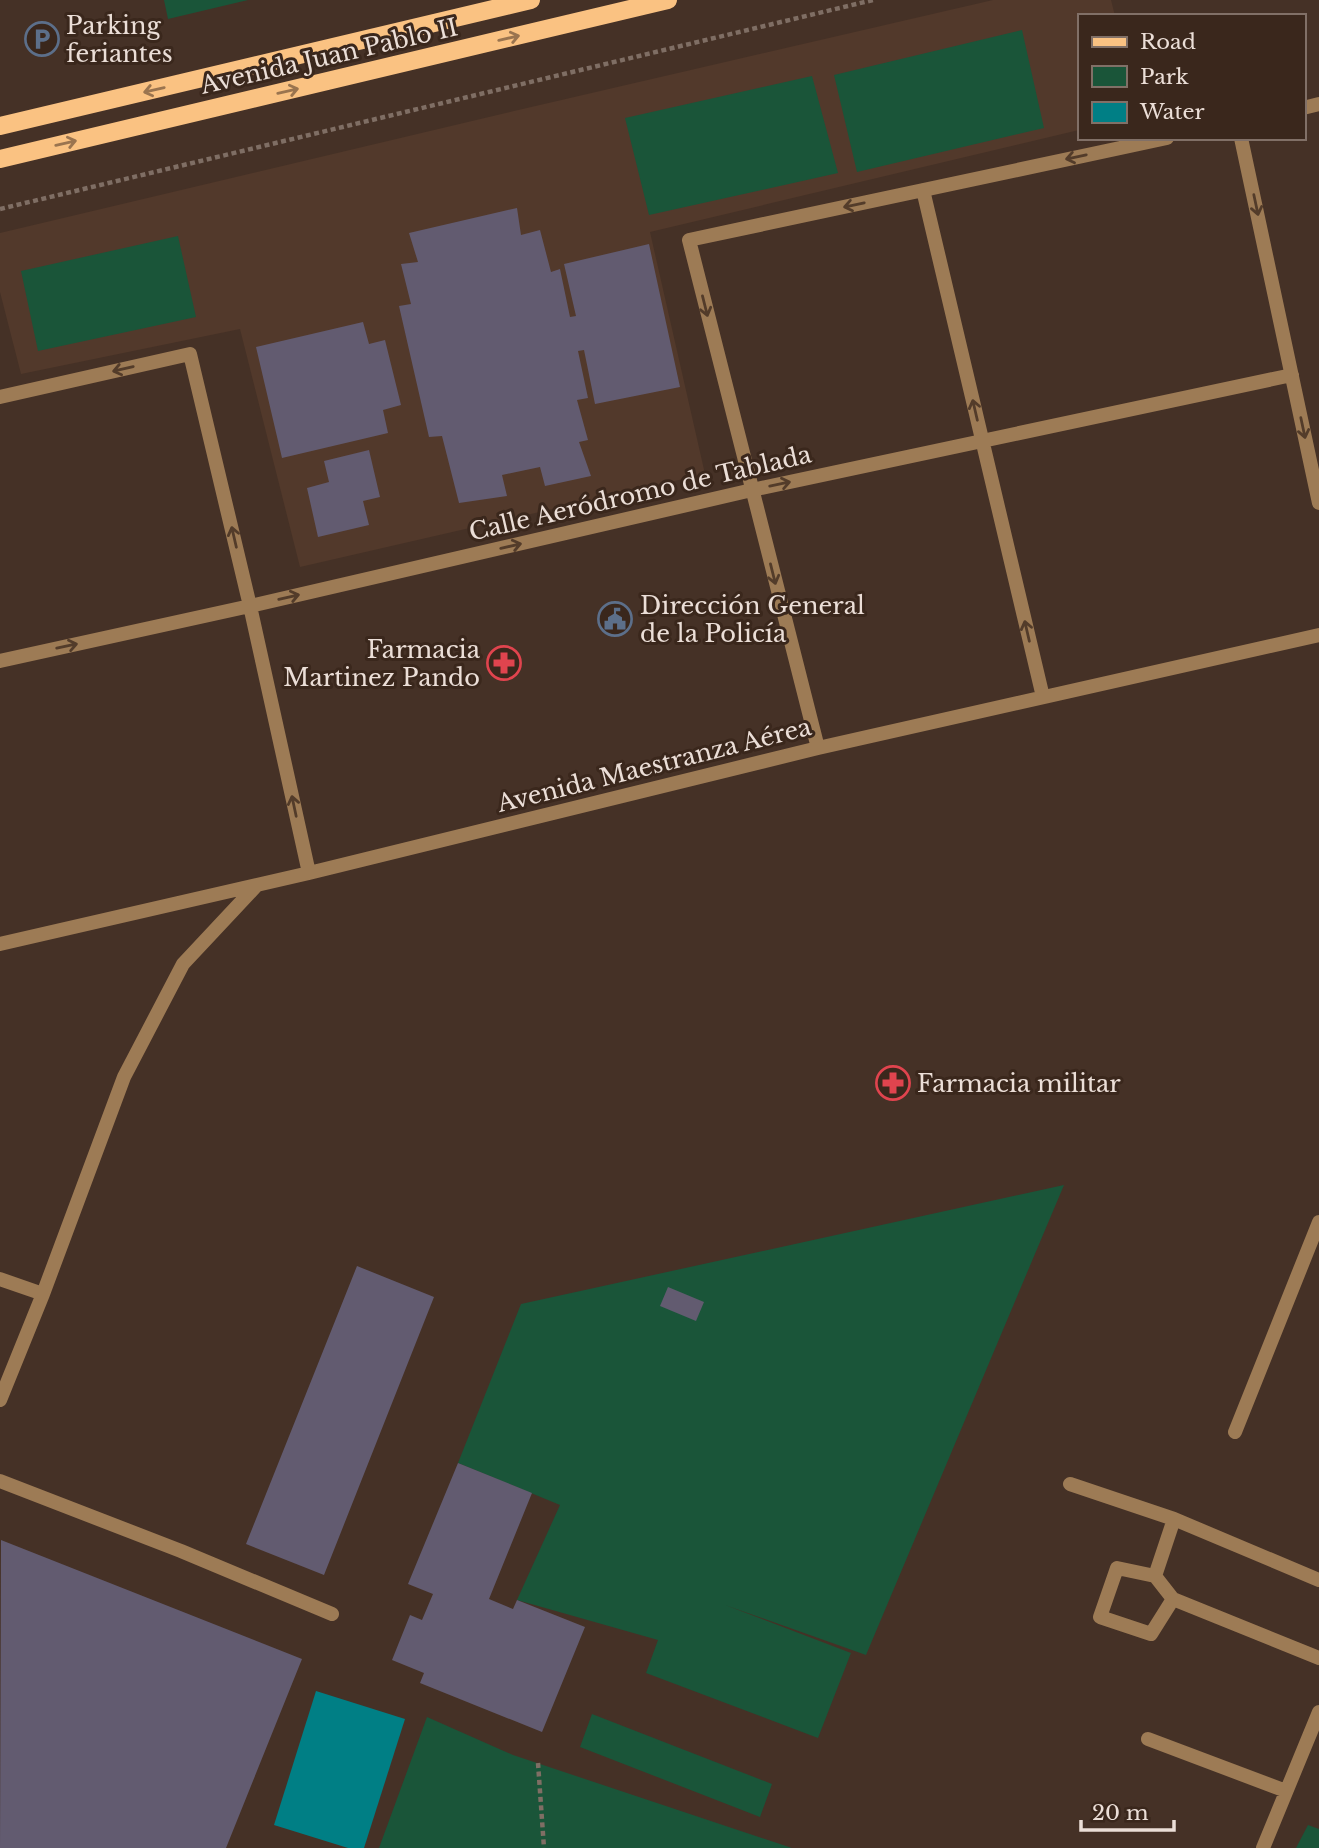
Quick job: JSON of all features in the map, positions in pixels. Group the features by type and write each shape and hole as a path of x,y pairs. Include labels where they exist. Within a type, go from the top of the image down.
{"main road":[{"name":"Avenida Juan Pablo II","path":"0,126 531,0"},
{"name":"Avenida Juan Pablo II","path":"0,159 668,0"}],"street":[{"path":"818,748 688,240 1158,140"},
{"path":"1241,140 1319,503"},
{"path":"923,190 1043,697"},
{"path":"0,397 190,354 250,606 309,873"},
{"name":"Calle Aeródromo de Tablada","path":"0,661 752,490 1292,374"},
{"name":"Avenida Maestranza Aérea","path":"0,944 309,873 818,748 1319,635"},
{"path":"0,1399 43,1294 124,1077 183,964 256,885"},
{"path":"1235,1432 1319,1223"},
{"path":"0,1279 43,1294"},
{"path":"0,1481 181,1551 332,1614"},
{"path":"1070,1485 1174,1519 1319,1580"},
{"path":"1155,1576 1174,1519"},
{"path":"1173,1599 1151,1634 1100,1617 1116,1568 1155,1576 1173,1599 1319,1658"},
{"path":"1263,1848 1319,1712"},
{"path":"1148,1739 1286,1791"}],"path":[{"path":"0,209 873,0"},
{"path":"538,1763 544,1848"}],"shaded area":[{"path":"993,0 1111,0 1114,14 1078,14 1078,130 650,232 705,474 300,567 240,329 21,374 0,292 0,233"}],"green space":[{"path":"164,0 248,0 168,19"},
{"path":"1022,30 1044,128 857,172 834,75"},
{"path":"812,76 838,173 649,215 625,118"},
{"path":"178,236 196,317 38,351 21,271"},
{"path":"1064,1185 866,1655 725,1605 851,1653 818,1738 646,1673 658,1640 517,1600 560,1505 458,1463 521,1304"},
{"path":"592,1714 772,1784 760,1817 580,1747"},
{"path":"427,1717 513,1755 792,1848 379,1848"},
{"path":"1308,1825 1319,1829 1319,1848 1296,1848"}],"water":[{"path":"316,1691 405,1719 364,1848 348,1848 274,1825"}],"building":[{"path":"517,208 521,235 540,230 551,272 560,269 570,317 576,316 564,264 649,244 680,387 595,404 584,350 578,351 588,398 577,400 588,440 579,442 591,476 545,486 540,467 502,475 507,496 459,503 442,436 429,437 399,306 411,304 401,264 418,262 409,233"},
{"path":"363,322 369,344 385,340 401,405 383,410 388,433 282,458 256,347"},
{"path":"369,450 380,497 363,501 369,525 318,537 307,488 329,482 324,461"},
{"path":"357,1266 434,1297 324,1575 246,1544"},
{"path":"668,1287 704,1302 696,1321 660,1306"},
{"path":"458,1463 532,1493 489,1599 513,1609 517,1600 585,1627 542,1732 420,1683 424,1673 392,1660 410,1615 422,1620 433,1594 408,1584"},
{"path":"1,1540 302,1659 226,1848 0,1848"}],"place":[{"name":"Parking feriantes","path":"42,39"},
{"name":"Dirección General de la Policía","path":"615,619"},
{"name":"Farmacia Martinez Pando","path":"504,663"},
{"name":"Farmacia militar","path":"893,1083"}]}
